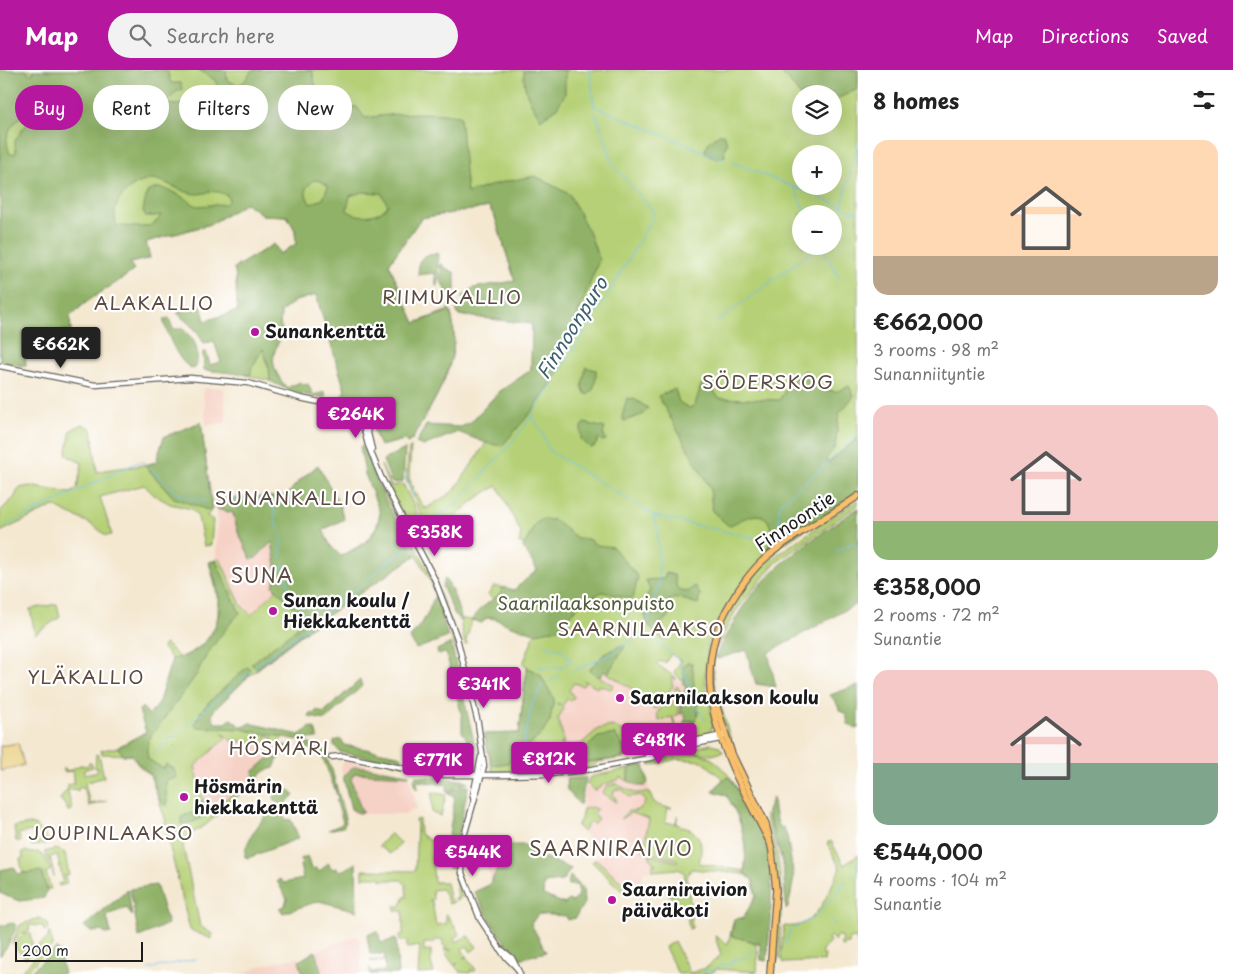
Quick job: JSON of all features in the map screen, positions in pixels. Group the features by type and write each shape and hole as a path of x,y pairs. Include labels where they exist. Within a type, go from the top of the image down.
{"main road":[{"name":"Finnoontie","path":"770,973 776,890 769,841 734,772 721,736 710,682 709,658 716,630 748,577 771,553 858,496"}],"street":[{"path":"0,366 95,385 190,378 230,380 306,400 343,406 356,411 366,425 372,453 388,493 438,586 459,648 480,736 482,755 480,775 461,851 462,872 480,919 501,950 510,956 520,974"},
{"path":"331,757 343,756 435,775 564,773 645,757 653,753 721,736"}],"shaded area":[{"path":"203,388 224,388 226,423 206,425"},
{"path":"217,509 233,513 238,532 251,559 256,558 272,542 277,572 273,586 295,608 270,633 241,605 237,604 216,561"},
{"name":"Saarnilaakson koulu","path":"569,671 604,671 607,673 672,676 686,686 680,714 684,713 686,720 692,720 698,738 661,750 642,752 640,741 612,726 598,729 581,744 562,746 559,744 553,714"},
{"path":"222,732 274,738 281,740 284,749 254,771 252,781 210,818 195,766 226,738"},
{"path":"347,761 409,774 417,809 411,810 406,814 354,814 341,770 342,763"},
{"path":"642,765 645,767 652,803 649,819 685,833 676,869 644,871 641,884 628,897 594,861 600,855 599,851 577,826 581,819 584,795 589,778"},
{"path":"503,845 510,860 491,878 487,867 488,854 493,846"},
{"path":"353,937 358,937 360,940 361,974 322,974 315,951"},
{"path":"298,957 303,974 240,974 256,967"}],"green space":[{"name":"Saarnilaaksonpuisto","path":"0,70 858,70 858,493 765,557 736,591 715,625 708,646 705,677 713,724 709,735 698,738 692,721 683,723 686,719 684,713 680,714 686,686 682,683 685,679 681,680 674,672 681,661 671,654 665,663 659,661 657,664 677,679 671,678 673,686 655,709 647,705 649,703 653,705 654,703 604,671 600,677 614,685 611,689 599,685 597,688 584,680 586,683 583,686 574,683 569,690 574,697 571,701 567,699 563,705 556,703 564,708 558,719 563,736 562,740 564,740 564,743 560,744 562,746 581,744 598,729 612,726 640,741 642,752 623,758 597,762 594,766 565,771 493,773 484,734 519,733 527,666 523,664 535,633 490,618 486,618 482,623 472,620 478,611 493,600 488,595 494,586 514,590 538,570 521,542 519,543 521,533 498,486 469,504 429,544 421,515 406,479 409,449 411,447 409,477 414,492 425,509 454,491 486,443 471,422 499,392 531,370 532,324 458,315 456,306 464,305 463,296 473,288 515,281 495,217 489,207 421,218 389,264 415,323 448,310 449,306 453,325 454,343 446,376 412,440 407,443 404,440 380,446 363,410 350,401 341,398 345,390 316,295 295,301 281,312 280,325 265,359 269,368 270,381 238,373 204,370 203,352 206,352 210,365 221,362 214,341 204,343 195,329 177,313 201,306 205,321 238,311 234,268 274,244 280,254 296,244 295,230 287,216 263,215 246,203 211,224 146,242 150,258 130,263 134,270 77,310 70,317 71,331 23,332 26,366 0,362"},
{"path":"0,70 25,70 33,74 33,70 167,70 171,83 181,83 179,91 169,100 169,85 93,85 93,130 169,130 169,104 179,105 179,130 268,130 268,85 237,85 244,82 252,70 312,70 315,85 278,85 278,130 352,130 352,107 357,107 365,118 412,113 460,116 467,193 503,182 535,176 569,194 590,234 599,260 574,325 550,366 559,373 533,410 502,446 486,443 458,432 423,446 416,443 426,425 461,427 471,422 499,392 531,370 532,324 458,315 456,306 464,305 463,296 473,288 515,281 495,217 489,207 421,218 389,264 415,323 450,311 454,329 453,346 445,378 412,440 407,443 404,440 380,446 363,410 350,401 341,398 345,390 316,295 295,301 281,312 280,325 284,332 274,354 274,367 287,388 300,382 303,385 308,384 313,395 325,392 326,396 324,398 294,393 270,381 269,368 263,349 251,369 251,375 204,370 203,352 206,352 210,365 221,362 214,341 204,343 195,329 177,313 201,306 205,321 238,311 234,268 274,244 280,254 296,244 295,230 287,216 263,215 246,203 211,224 146,242 150,258 130,263 134,270 77,310 70,317 71,331 23,332 26,366 0,362","holes":["153,179 185,192 195,194 222,193 228,196 229,200 225,204 196,206 173,192 158,188 147,192 143,211 146,217 161,215 157,221 142,227 117,226 115,217 118,201 129,189 144,181","314,180 321,181 328,186 323,199 310,204 306,195 306,188","362,192 381,193 388,205 380,212 374,214 362,216 351,213 347,210 350,196"]},
{"path":"199,70 226,70 227,80 237,85 217,85 215,80"},
{"path":"524,70 565,70 565,94 556,109 541,119 528,96"},
{"path":"777,70 858,70 858,89 842,96 842,85 792,85"},
{"path":"719,134 723,134 728,143 724,149 725,156 717,159 706,153 705,150 708,143"},
{"path":"438,253 438,286 436,286 435,273 418,275 419,262 424,256"},
{"path":"441,263 444,267 455,273 455,290 453,292 447,293 440,279"},
{"path":"169,318 173,329 183,329 196,346 196,367 193,369 182,360 174,347 163,319"},
{"path":"586,367 596,370 594,387 588,395 582,387"},
{"path":"806,370 808,382 835,392 849,386 854,396 839,414 835,447 826,459 828,463 858,438 858,493 764,557 771,536 769,522 765,517 759,515 747,517 729,526 712,511 710,488 658,396 675,389 679,402 689,408 695,405 701,385 707,381 719,398 779,400 793,379"},
{"path":"627,398 634,399 648,408 642,415 624,421 622,417"},
{"path":"201,422 212,509 207,516 213,520 211,545 204,546 198,517 192,509 170,504 154,495 144,485 100,497 112,535 106,536 87,522 54,506 0,532 0,511 14,498 19,488 30,486 71,493 77,488 82,463 66,455 71,430 83,424 92,429 97,472 156,462 164,437"},
{"path":"201,422 212,509 210,511 174,498 145,466 156,462 164,437"},
{"path":"584,423 605,428 603,433 606,440 602,441 599,438 595,446 590,448 581,439 581,427"},
{"path":"362,446 384,498 415,556 312,626 273,586 277,572 272,542 256,558 251,559 238,532 233,513 217,509 216,499 286,496 298,482 318,465 339,504 344,519 323,530 330,545 341,556 365,544 377,528 380,513 365,474 360,447"},
{"path":"405,449 403,482 392,483 383,460"},
{"path":"318,465 339,504 344,519 323,530 330,545 341,556 367,540 375,529 380,513 389,508 415,556 324,617 202,713 212,728 241,729 284,737 275,744 271,741 273,738 266,736 268,743 231,741 222,732 226,738 195,766 207,814 238,790 241,793 207,824 189,835 183,846 200,926 212,934 212,939 190,930 164,823 166,821 150,775 138,765 132,755 102,754 101,750 116,748 146,732 139,710 142,707 149,715 158,705 172,659 162,647 166,644 180,658 207,640 214,630 218,606 209,562 220,559 241,605 251,615 276,590 273,586 276,564 272,542 256,558 251,559 238,532 233,513 217,509 216,499 286,496 298,482"},
{"path":"381,465 391,486 403,484 416,510 419,523 413,531 393,497"},
{"path":"377,475 436,585 453,631 457,653 430,580 383,492"},
{"path":"858,499 858,505 774,564 735,612 715,650 713,664 714,682 732,744 730,745 715,694 711,665 718,635 726,618 740,594 764,564"},
{"path":"858,508 858,603 768,653 776,687 756,684 746,650 716,658 722,642 756,589 803,546"},
{"path":"543,519 554,520 577,538 588,539 597,545 613,547 638,577 633,599 602,592 581,603 558,629 535,633 508,625 494,617 486,618 482,623 472,620 478,611 501,593 502,587 514,590 537,570 523,547 536,523"},
{"path":"216,561 240,613 216,642 197,674 149,739 148,759 164,769 166,764 174,769 177,778 166,780 167,806 160,801 149,773 132,755 123,755 118,747 146,732 139,710 142,707 149,715 158,705 172,659 189,654 209,637 217,621 220,606 217,587 209,562"},
{"path":"666,573 674,575 677,588 687,592 695,586 700,594 698,604 678,598 669,600 669,606 673,611 656,629 665,641 653,631 644,612 646,597 650,590 646,580 663,579"},
{"path":"445,579 453,594 462,619 461,623 454,613 442,586"},
{"path":"435,595 448,637 416,649 410,638 427,615"},
{"path":"57,604 60,617 35,634 30,609"},
{"path":"462,619 472,620 466,641 468,643 465,645 461,626"},
{"path":"304,622 310,627 256,669 251,664"},
{"path":"451,643 475,746 475,755 466,772 439,772 413,767 410,757 451,763 455,758 463,759 467,739 462,732 462,716 446,653 438,654 437,650"},
{"path":"620,646 625,646 608,673 604,671 599,677 589,670 604,654"},
{"path":"687,662 692,663 698,708 696,719 693,723 692,720 683,723 686,719 684,713 680,714 686,687 682,683 685,679 682,668"},
{"path":"247,667 251,669 248,677 214,710 212,716 215,723 226,723 231,719 240,726 246,726 250,723 299,735 311,727 315,729 318,738 299,740 241,729 196,727 195,724 201,711"},
{"path":"527,667 540,674 554,699 550,721 542,734 508,763 492,765 484,734 519,733"},
{"path":"360,680 362,686 325,720 309,717 311,713 313,714 317,710 323,713"},
{"path":"858,685 858,728 856,729 848,724 846,714 840,711 830,695"},
{"path":"677,686 681,692 678,715 673,717 677,729 671,731 671,728 675,727 672,717 659,721 657,713 664,704 670,707 679,693 674,689"},
{"path":"615,734 626,751 623,758 574,764 573,759 598,737"},
{"path":"341,739 344,745 398,755 402,757 404,765 340,752 334,745 334,741"},
{"path":"305,743 322,746 332,770 346,822 343,827 328,830 343,822 336,800 338,798 323,758 317,750 299,747"},
{"path":"711,744 719,746 723,752 712,755 691,751 659,759 658,757"},
{"path":"284,745 293,747 278,759 274,768 267,770 252,781 254,771 269,758 271,760 284,750 282,747"},
{"path":"690,753 702,754 712,759 721,767 736,787 753,818 757,819 769,937 767,961 761,960 761,946 749,940 756,945 758,951 757,972 717,969 710,974 678,974 665,947 674,941 690,973 706,968 721,955 715,936 728,944 734,919 743,918 756,897 753,880 744,874 691,869 687,877 688,888 686,888 684,872 678,869 653,871 653,865 656,864 653,863 649,855 677,862 678,860 643,851 649,819 631,813 620,819 628,811 640,808 645,802 644,798 640,795 629,797 623,790 616,789 613,793 617,802 602,793 607,786 616,784 635,793 649,792 657,804 672,808 668,808 665,822 675,824 678,815 676,824 691,830 699,838 701,849 699,863 744,871 745,851 740,822 726,795 713,791 723,779 702,761 677,759 650,766 650,763"},
{"path":"96,754 99,755 104,777 85,783 90,804 107,801 89,806 84,789 79,787 78,791 74,789 68,790 72,810 68,811 60,799 68,788 66,785 74,784 72,771 64,772 63,767 68,771 80,765 87,766 90,762 93,767 84,770 84,774 97,772 98,768 95,768"},
{"path":"644,765 648,783 645,786 638,786 628,781 628,773 631,767"},
{"path":"354,767 409,774 409,776 355,773 351,779 362,812 364,812 359,813 351,809 343,776"},
{"path":"632,768 628,773 628,781 620,777 618,780 603,785 594,791 587,784 590,777"},
{"path":"416,776 463,780 468,783 459,784 448,793 446,791 448,785 417,781 418,789 416,789 414,779"},
{"path":"730,777 753,818 756,819 768,854 771,906 767,961 761,960 761,946 759,943 731,936 734,919 743,918 756,896 753,880 745,874 745,853 740,823 726,795 713,791 724,779"},
{"path":"586,778 580,805 567,790 566,779"},
{"path":"461,785 468,786 454,859 436,845 438,843 447,847 455,797 448,794"},
{"path":"290,790 294,795 280,809 285,819 291,820 299,838 248,858 245,857 245,851 251,836 278,804 274,798 276,794"},
{"path":"432,792 446,795 441,816 432,813"},
{"path":"773,797 774,811 780,828 783,827 787,836 794,878 786,910 783,864 767,811"},
{"path":"202,801 205,813 203,817 193,822 181,824 181,817 199,810 198,803"},
{"path":"591,807 597,809 593,813 598,819 593,824 590,821 583,832 577,826 583,809"},
{"path":"764,815 767,816 772,830 780,874 780,949 777,962 773,961 776,869 770,833"},
{"path":"419,819 420,834 455,858 462,897 456,901 455,899 458,897 453,868 449,868 447,859 435,849 432,858 434,882 446,882 449,898 454,902 449,904 442,889 432,890 433,899 429,901 432,901 436,925 446,924 446,913 460,935 454,938 456,942 468,936 477,947 471,952 467,946 462,949 466,956 463,958 467,957 476,970 473,972 471,969 470,973 460,972 455,966 458,963 454,965 444,948 452,951 443,945 443,940 434,940 434,943 424,943 424,952 431,950 431,962 434,973 418,974 420,946 407,948 407,941 400,941 399,935 403,935 403,911 395,911 395,906 401,906 404,897 407,897 406,885 401,880 381,880 381,877 365,877 363,879 363,870 415,871 417,824 415,820"},
{"path":"30,824 36,826 51,843 32,846 30,843 38,839 31,831 18,834 21,841 16,841 14,827"},
{"path":"390,833 401,844 390,854 379,846"},
{"path":"831,841 844,865 858,855 858,944 856,938 849,939 849,944 844,944 844,947 840,944 843,941 839,935 834,939 835,941 830,936 828,938 830,941 822,950 822,955 825,955 824,961 784,963 781,958 784,926 795,926 813,916 826,898 840,868 827,843"},
{"path":"504,845 528,845 528,850 571,869 562,881 544,883 543,895 565,904 568,900 573,902 579,893 577,885 568,885 570,876 583,888 584,903 575,918 568,920 566,916 538,914 531,924 546,952 519,959 496,930 474,892 489,885 500,864 510,860"},
{"path":"56,849 65,853 69,875 65,875 67,884 59,886 58,884 62,883 63,880 57,855 50,857 54,877 51,864 44,852"},
{"path":"22,852 31,853 38,852 45,857 51,870 46,873 51,889 46,889 42,877 44,872 23,873 20,859 23,858"},
{"path":"307,856 311,869 316,868 319,872 328,863 332,869 337,868 341,871 356,863 357,911 319,901 283,913 280,907 284,907 287,899 277,881 280,879 283,883 303,879 300,865 303,864 301,859"},
{"path":"596,859 627,887 625,894 592,862"},
{"path":"14,867 18,874 41,871 47,890 44,898 19,901 0,893 0,870"},
{"path":"156,885 168,924 139,937 130,889"},
{"path":"128,890 132,916 127,908 109,914 107,917 111,933 91,932 84,926"},
{"path":"683,892 689,892 692,928 689,929 687,912 668,894 682,894"},
{"path":"39,918 48,923 49,930 44,931 43,926 29,925 30,930 23,933 12,944 20,925"},
{"path":"13,923 17,926 8,945 0,956 0,926"},
{"path":"378,932 381,943 396,939 398,974 370,974 370,968 371,972 385,971 385,961 370,961 385,960 384,954 370,954 367,935"},
{"path":"30,933 33,948 26,959 14,946 24,934"},
{"path":"48,933 50,933 53,945 24,974 19,974 36,956 34,954 35,948 48,938"},
{"path":"56,948 59,952 64,974 28,974"},
{"path":"315,951 322,974 303,974 299,961"}],"sand":[{"path":"18,743 24,765 0,771 0,746"}],"waterway":[{"name":"Finnoonpuro","path":"590,70 594,106"},
{"path":"594,106 724,160"},
{"name":"Finnoonpuro","path":"426,538 434,520 458,502 512,442 531,417 612,288 653,217 653,212 648,205 614,166 596,113"},
{"path":"842,206 858,142"},
{"path":"732,162 858,213"},
{"path":"798,195 802,205"},
{"path":"827,255 839,278"},
{"path":"716,322 800,260"},
{"path":"531,417 538,425 551,452 653,515 658,531 659,584 644,632 613,653 573,671"},
{"path":"778,523 780,504 858,436"},
{"path":"0,528 136,463 144,462 177,493 185,497 207,501"},
{"path":"406,474 413,495"},
{"path":"220,502 249,499 263,502 275,509 275,521 279,530"},
{"path":"654,516 764,540 772,531"},
{"path":"281,535 281,558"},
{"path":"835,551 853,543 858,547"},
{"name":"Finnoonpuro","path":"364,582 391,559 410,548"},
{"path":"283,564 287,582 300,608"},
{"name":"Finnoonpuro","path":"312,623 361,585"},
{"path":"304,613 315,621"},
{"path":"254,668 308,627"},
{"path":"645,633 680,661 695,704 705,720"},
{"path":"537,667 560,668 572,661 562,650 545,645"},
{"path":"240,680 251,671"},
{"path":"550,681 559,676"},
{"path":"186,726 237,683"},
{"path":"523,746 532,704 542,685"},
{"path":"151,756 179,732"},
{"path":"855,863 858,869"},
{"path":"850,877 858,872"},
{"path":"785,945 790,930 817,916 846,881"},
{"path":"830,918 835,925"},
{"path":"701,974 706,970 713,971 721,965 731,965 733,959 743,959 755,950"},
{"path":"148,969 196,959"}],"place":[{"name":"Sunankenttä","path":"255,332"},
{"name":"Sunan koulu / Hiekkakenttä","path":"273,611"},
{"name":"Saarnilaakson koulu","path":"620,698"},
{"name":"Hösmärin hiekkakenttä","path":"184,797"},
{"name":"Saarniraivion päiväkoti","path":"612,900"}],"district":[{"name":"RIIMUKALLIO","path":"452,297"},
{"name":"ALAKALLIO","path":"154,303"},
{"name":"SÖDERSKOG","path":"768,382"},
{"name":"SUNANKALLIO","path":"291,498"},
{"name":"SUNA","path":"262,576"},
{"name":"SAARNILAAKSO","path":"641,629"},
{"name":"YLÄKALLIO","path":"86,677"},
{"name":"HÖSMÄRI","path":"279,748"},
{"name":"JOUPINLAAKSO","path":"111,833"},
{"name":"SAARNIRAIVIO","path":"611,849"}]}
